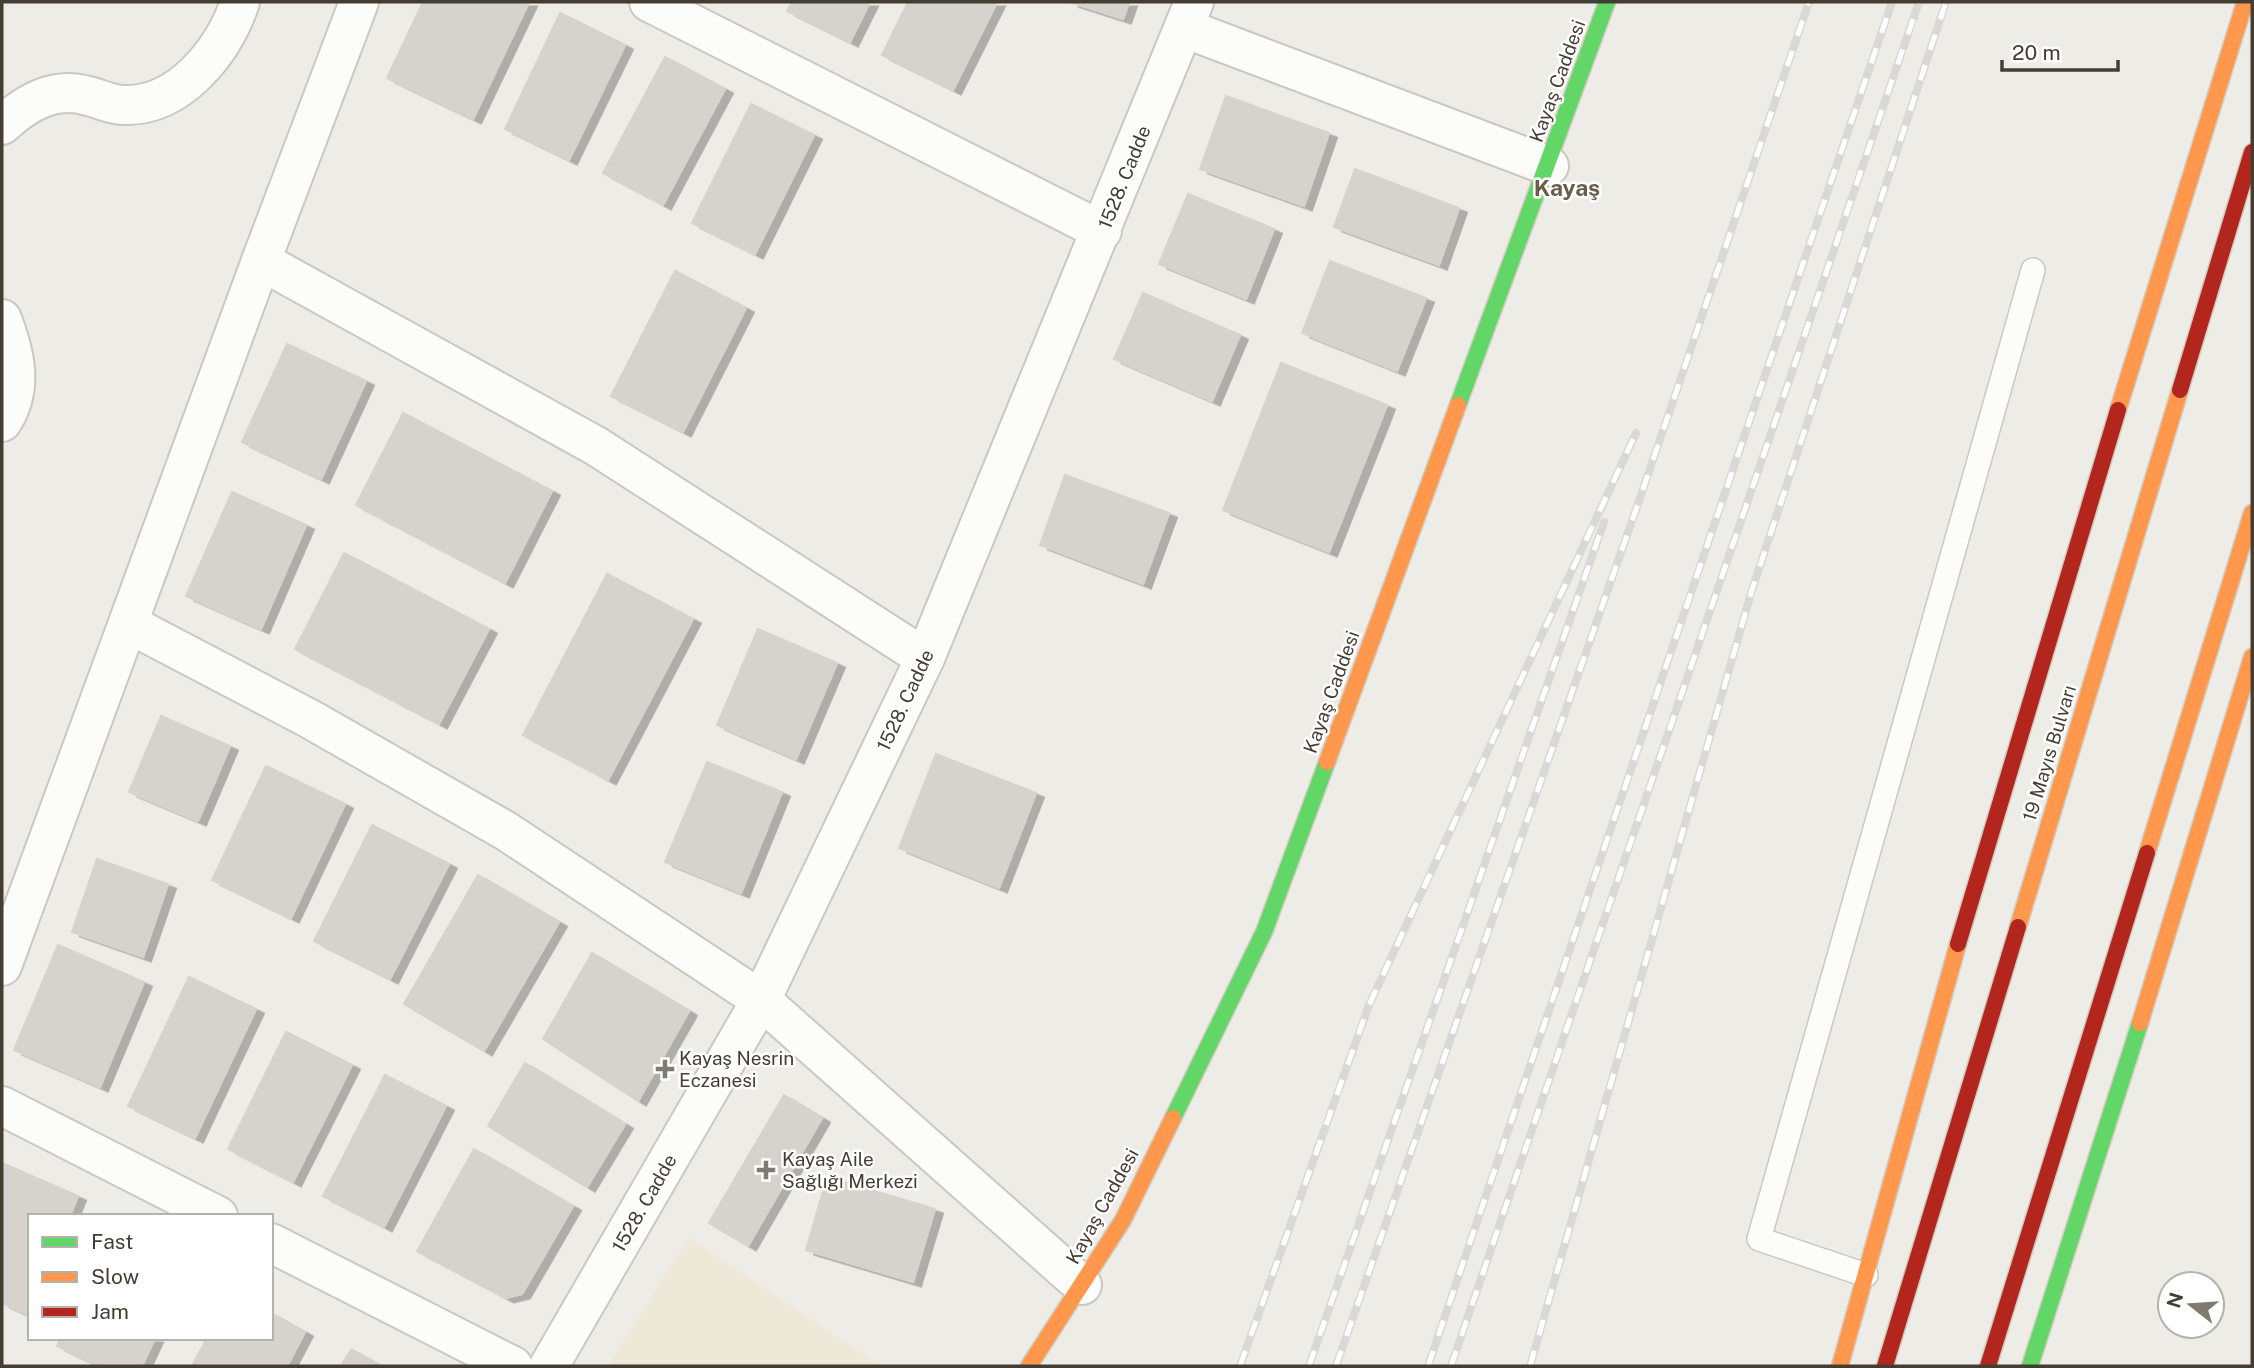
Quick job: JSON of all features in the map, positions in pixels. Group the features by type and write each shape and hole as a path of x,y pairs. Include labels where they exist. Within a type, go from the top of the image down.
{"main road":[{"name":"Kayaş Caddesi","path":"1029,1366 1123,1220 1264,932 1549,166 1607,2"},
{"path":"1840,1366 1960,936 2052,622 2245,2"},
{"name":"19 Mayıs Bulvarı","path":"1885,1366 2252,152"},
{"path":"1988,1366 2252,513"},
{"path":"2030,1366 2130,1055 2252,657"}],"street":[{"path":"2,125 28,104 56,94 88,96 123,105 144,104 162,99 179,88 211,56 225,35 240,2"},
{"path":"2,966 359,2"},
{"path":"649,2 1101,231"},
{"path":"1189,15 1549,166"},
{"name":"1528. Cadde","path":"549,1366 761,1000 925,658 1189,15"},
{"path":"261,261 596,446 925,658"},
{"path":"2,319 15,359 16,379 13,400 2,422"},
{"path":"129,624 310,719 506,831 761,1000 1082,1285"},
{"path":"2,1106 214,1214"},
{"path":"273,1244 513,1366"}],"lane":[{"path":"1866,1275 1759,1239 2032,270"}],"shaded area":[{"path":"688,1238 881,1366 608,1366"}],"building":[{"path":"423,2 529,2 473,119 387,78"},
{"path":"792,2 870,2 850,42 787,11"},
{"path":"908,2 997,2 953,90 882,55"},
{"path":"1070,2 1129,2 1123,19"},
{"path":"560,13 625,45 569,160 505,129"},
{"path":"665,57 725,89 663,205 603,173"},
{"path":"1226,96 1329,133 1304,206 1200,169"},
{"path":"751,104 814,135 755,254 692,223"},
{"path":"1355,169 1459,208 1439,265 1334,227"},
{"path":"1188,194 1274,229 1246,299 1159,264"},
{"path":"1330,261 1426,298 1397,371 1302,333"},
{"path":"675,271 746,308 683,432 611,396"},
{"path":"1143,293 1240,335 1212,401 1114,359"},
{"path":"287,344 366,381 321,479 242,442"},
{"path":"1281,363 1387,405 1329,552 1223,510"},
{"path":"403,413 552,491 505,583 356,505"},
{"path":"1065,475 1169,513 1143,584 1040,545"},
{"path":"232,492 306,525 261,629 186,596"},
{"path":"344,553 489,629 439,724 295,649"},
{"path":"607,574 693,619 608,780 523,735"},
{"path":"758,629 837,663 796,759 717,725"},
{"path":"161,716 230,746 198,821 129,792"},
{"path":"936,754 1036,793 999,888 899,848"},
{"path":"707,762 782,792 741,893 665,862"},
{"path":"266,766 345,804 291,918 212,880"},
{"path":"372,825 449,864 390,979 314,941"},
{"path":"97,859 168,884 143,957 72,932"},
{"path":"478,875 559,922 484,1051 404,1004"},
{"path":"58,945 144,982 100,1087 14,1050"},
{"path":"592,953 689,1011 638,1101 543,1039"},
{"path":"189,977 256,1009 195,1138 128,1106"},
{"path":"286,1032 352,1065 293,1182 228,1149"},
{"path":"525,1063 625,1124 587,1187 488,1126"},
{"path":"385,1075 446,1106 384,1227 323,1196"},
{"name":"Kayaş Aile Sağlığı Merkezi","path":"784,1095 822,1118 748,1246 709,1223"},
{"path":"474,1149 573,1206 522,1294 506,1298 417,1251"},
{"path":"2,1163 78,1196 71,1214 28,1214 28,1310 26,1314 2,1303"},
{"path":"827,1177 935,1209 913,1282 806,1250"},
{"path":"273,1314 305,1332 287,1366 192,1366 206,1340 273,1340"},
{"path":"60,1340 154,1340 142,1366 100,1366 57,1346"},
{"path":"351,1349 381,1366 341,1366"}],"railway":[{"path":"1336,1366 1640,498 1809,2"},
{"path":"1428,1366 1892,2"},
{"path":"1451,1366 1919,2"},
{"path":"1530,1366 1751,593 1946,2"},
{"path":"1240,1366 1369,1005 1636,433"},
{"path":"1309,1366 1604,522"}],"traffic: fast":[{"path":"1458,405 1607,2"},
{"path":"1173,1118 1264,932 1327,762"},
{"path":"2030,1366 2140,1023"}],"traffic: slow":[{"path":"2118,410 2245,2"},
{"path":"2018,927 2180,390"},
{"path":"1327,762 1458,405"},
{"path":"2147,853 2252,513"},
{"path":"2140,1023 2252,657"},
{"path":"1840,1366 1958,944"},
{"path":"1029,1366 1123,1220 1173,1118"}],"traffic: jam":[{"path":"2180,390 2252,152"},
{"path":"1958,944 2118,410"},
{"path":"1988,1366 2147,853"},
{"path":"1885,1366 2018,927"}],"place":[{"name":"Kayaş Nesrin Eczanesi","path":"665,1069"},
{"name":"Kayaş Aile Sağlığı Merkezi","path":"766,1170"}],"district":[{"name":"Kayaş","path":"1567,188"}]}
